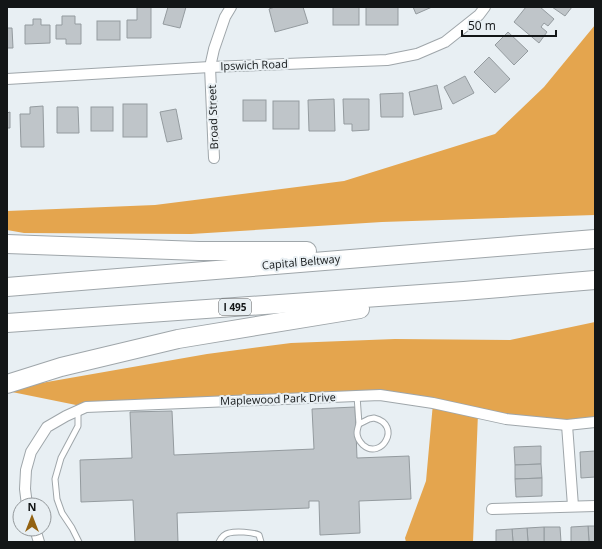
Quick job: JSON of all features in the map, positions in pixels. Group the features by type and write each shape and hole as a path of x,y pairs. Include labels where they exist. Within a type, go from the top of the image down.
{"highway":[{"name":"Capital Beltway","path":"7,287 595,239"},
{"path":"7,244 214,251 459,249"},
{"name":"I 495","path":"7,322 464,291 595,280"},
{"path":"7,384 61,367 178,339 464,291"}],"street":[{"name":"Broad Street","path":"214,158 210,67 214,49 231,7"},
{"name":"Ipswich Road","path":"7,79 210,67 387,60 417,54 445,42 479,15 485,7"},
{"name":"Maplewood Park Drive","path":"26,497 26,470 31,452 47,427 86,407 380,395 433,403 506,419 567,425 595,422"},
{"path":"567,425 573,506"},
{"path":"492,509 595,506"}],"lane":[{"path":"357,396 359,424 358,438 364,446 374,449 384,444 387,440 388,430 379,419 369,418 359,424"},
{"path":"78,411 78,426 61,458 55,479 57,499 62,513 79,542"},
{"path":"219,542 221,538 228,533 250,533 259,535 261,542"}],"shaded area":[{"path":"595,25 595,215 382,222 191,234 24,233 7,230 7,211 155,205 344,181 495,134 544,87"},
{"path":"595,322 595,422 567,425 478,413 473,542 406,542 405,538 426,481 433,403 379,395 86,407 7,391 7,389 207,354 291,343 395,339 510,340"}],"building":[{"path":"137,7 151,7 151,38 127,38 127,20 137,20"},
{"path":"168,7 186,7 180,28 163,24"},
{"path":"275,7 303,7 308,23 275,32 269,9"},
{"path":"333,7 359,7 359,25 333,25"},
{"path":"366,7 398,7 398,25 366,25"},
{"path":"413,7 432,7 416,14"},
{"path":"526,7 540,7 554,19 548,26 544,23 541,27 547,32 539,43 514,22"},
{"path":"552,7 572,7 565,16"},
{"path":"62,16 75,16 75,24 81,24 81,44 66,44 66,39 56,39 56,25 62,25"},
{"path":"33,19 41,19 41,25 50,25 50,43 25,44 25,25 33,25"},
{"path":"97,21 120,21 120,40 97,40"},
{"path":"7,28 12,28 13,48 7,48"},
{"path":"508,32 528,51 514,65 495,45"},
{"path":"489,57 510,79 495,93 474,72"},
{"path":"465,76 474,93 453,104 444,87"},
{"path":"437,85 442,109 414,115 409,92"},
{"path":"403,93 403,117 381,117 380,94"},
{"path":"334,99 335,131 309,131 308,100"},
{"path":"343,99 369,99 369,130 352,131 352,124 344,124"},
{"path":"243,100 266,100 266,121 243,121"},
{"path":"273,101 299,101 299,129 273,129"},
{"path":"123,104 147,104 147,137 123,137"},
{"path":"43,106 44,147 21,147 20,114 30,114 30,107"},
{"path":"57,107 78,107 79,133 57,133"},
{"path":"91,107 113,107 113,131 91,131"},
{"path":"176,109 182,139 167,142 160,112"},
{"path":"10,112 10,128 7,128 7,113"},
{"path":"355,407 357,458 409,456 411,499 359,501 360,533 320,535 319,501 309,501 309,508 177,513 178,542 135,542 133,500 81,502 80,460 132,458 130,412 172,411 174,455 314,449 312,409"},
{"path":"541,446 541,464 515,465 514,447"},
{"path":"595,451 595,477 581,478 580,452"},
{"path":"541,464 542,478 515,479 515,465"},
{"path":"542,478 542,496 516,497 515,479"},
{"path":"588,526 595,526 595,542 589,542"},
{"path":"588,526 589,542 571,542 571,527"},
{"path":"544,527 560,527 561,542 544,542"},
{"path":"544,527 544,542 528,542 527,528"},
{"path":"527,528 528,542 513,542 512,529"},
{"path":"512,529 513,542 496,542 496,530"}]}
